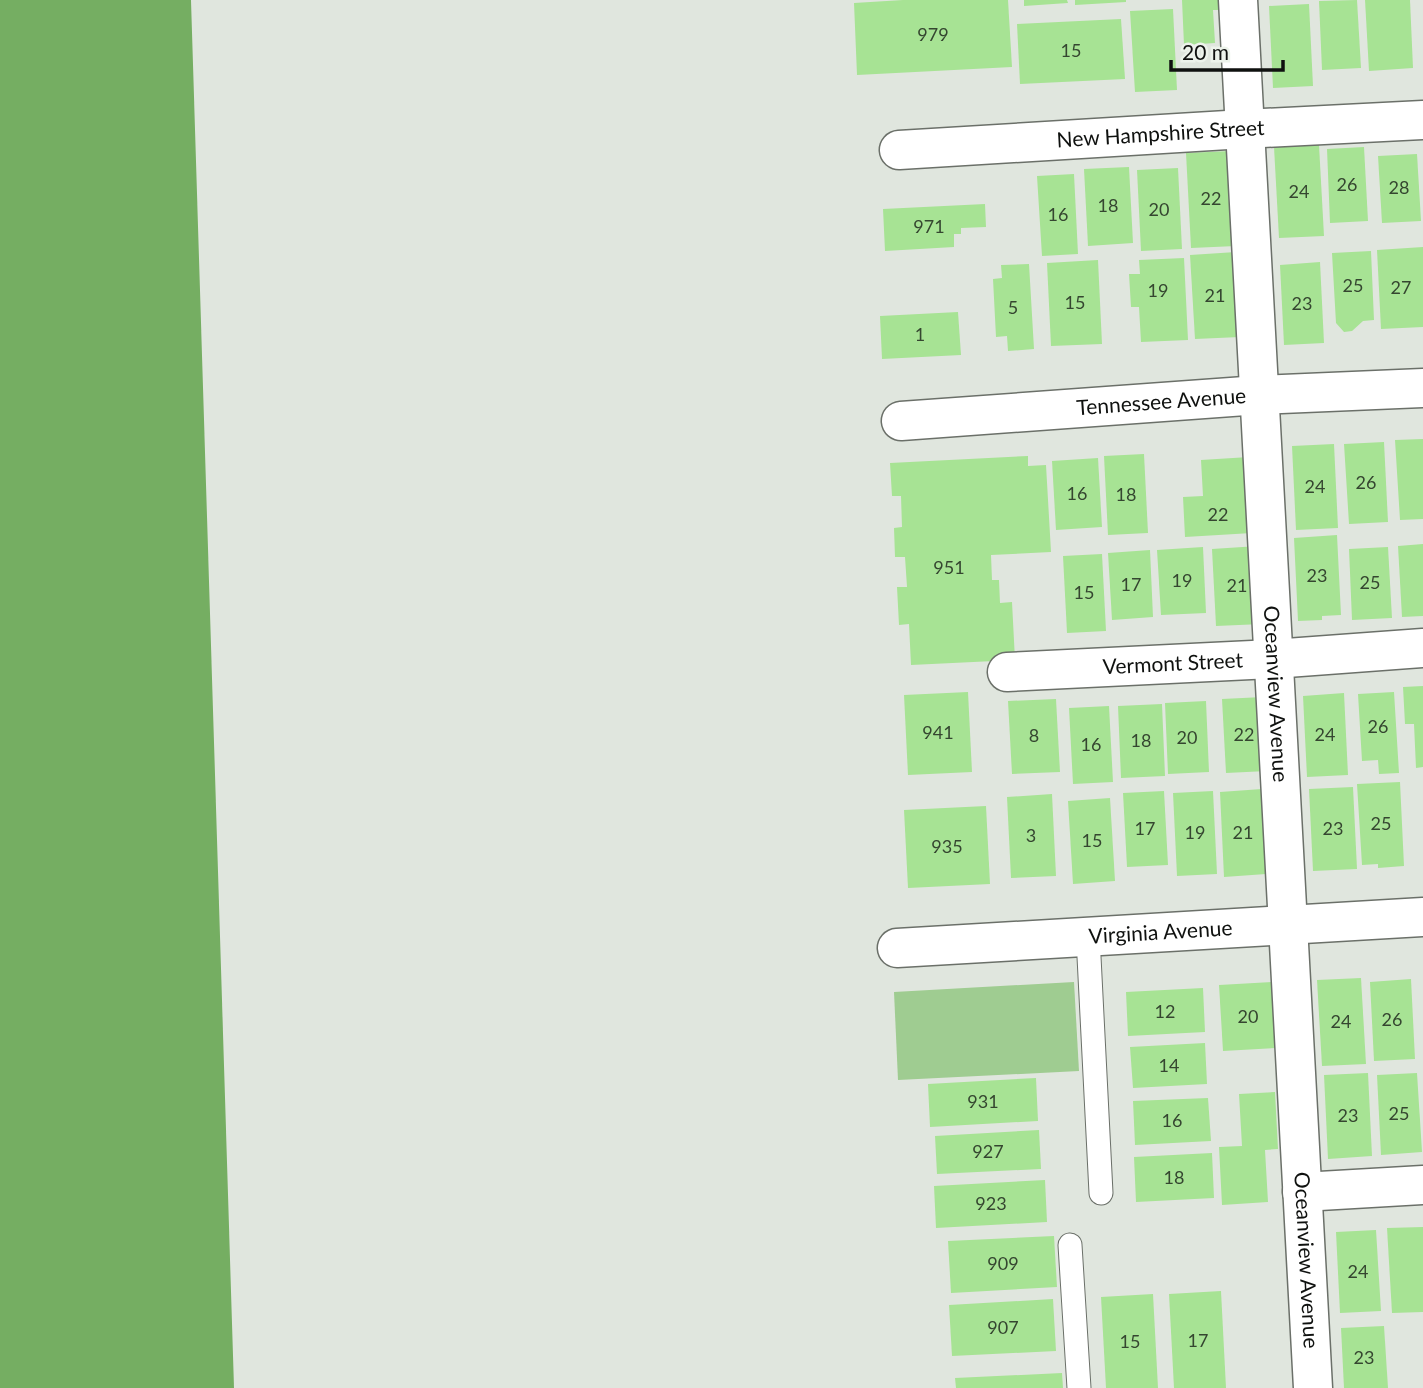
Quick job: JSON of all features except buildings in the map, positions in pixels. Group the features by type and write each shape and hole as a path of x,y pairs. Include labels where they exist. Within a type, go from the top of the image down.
{"street":[{"name":"Oceanview Avenue","path":"1238,0 1313,1388"},
{"name":"New Hampshire Street","path":"899,149 1423,120"},
{"name":"Tennessee Avenue","path":"901,421 1259,394 1423,388"},
{"name":"Vermont Street","path":"1007,672 1273,659 1423,648"},
{"name":"Virginia Avenue","path":"897,948 1423,917"},
{"path":"1302,1192 1423,1185"}],"lane":[{"path":"1088,937 1101,1192"},
{"path":"1070,1245 1079,1388"}],"shaded area":[{"path":"0,0 191,0 234,1388 0,1388"},
{"path":"1074,982 1079,1071 898,1080 894,992"}]}
